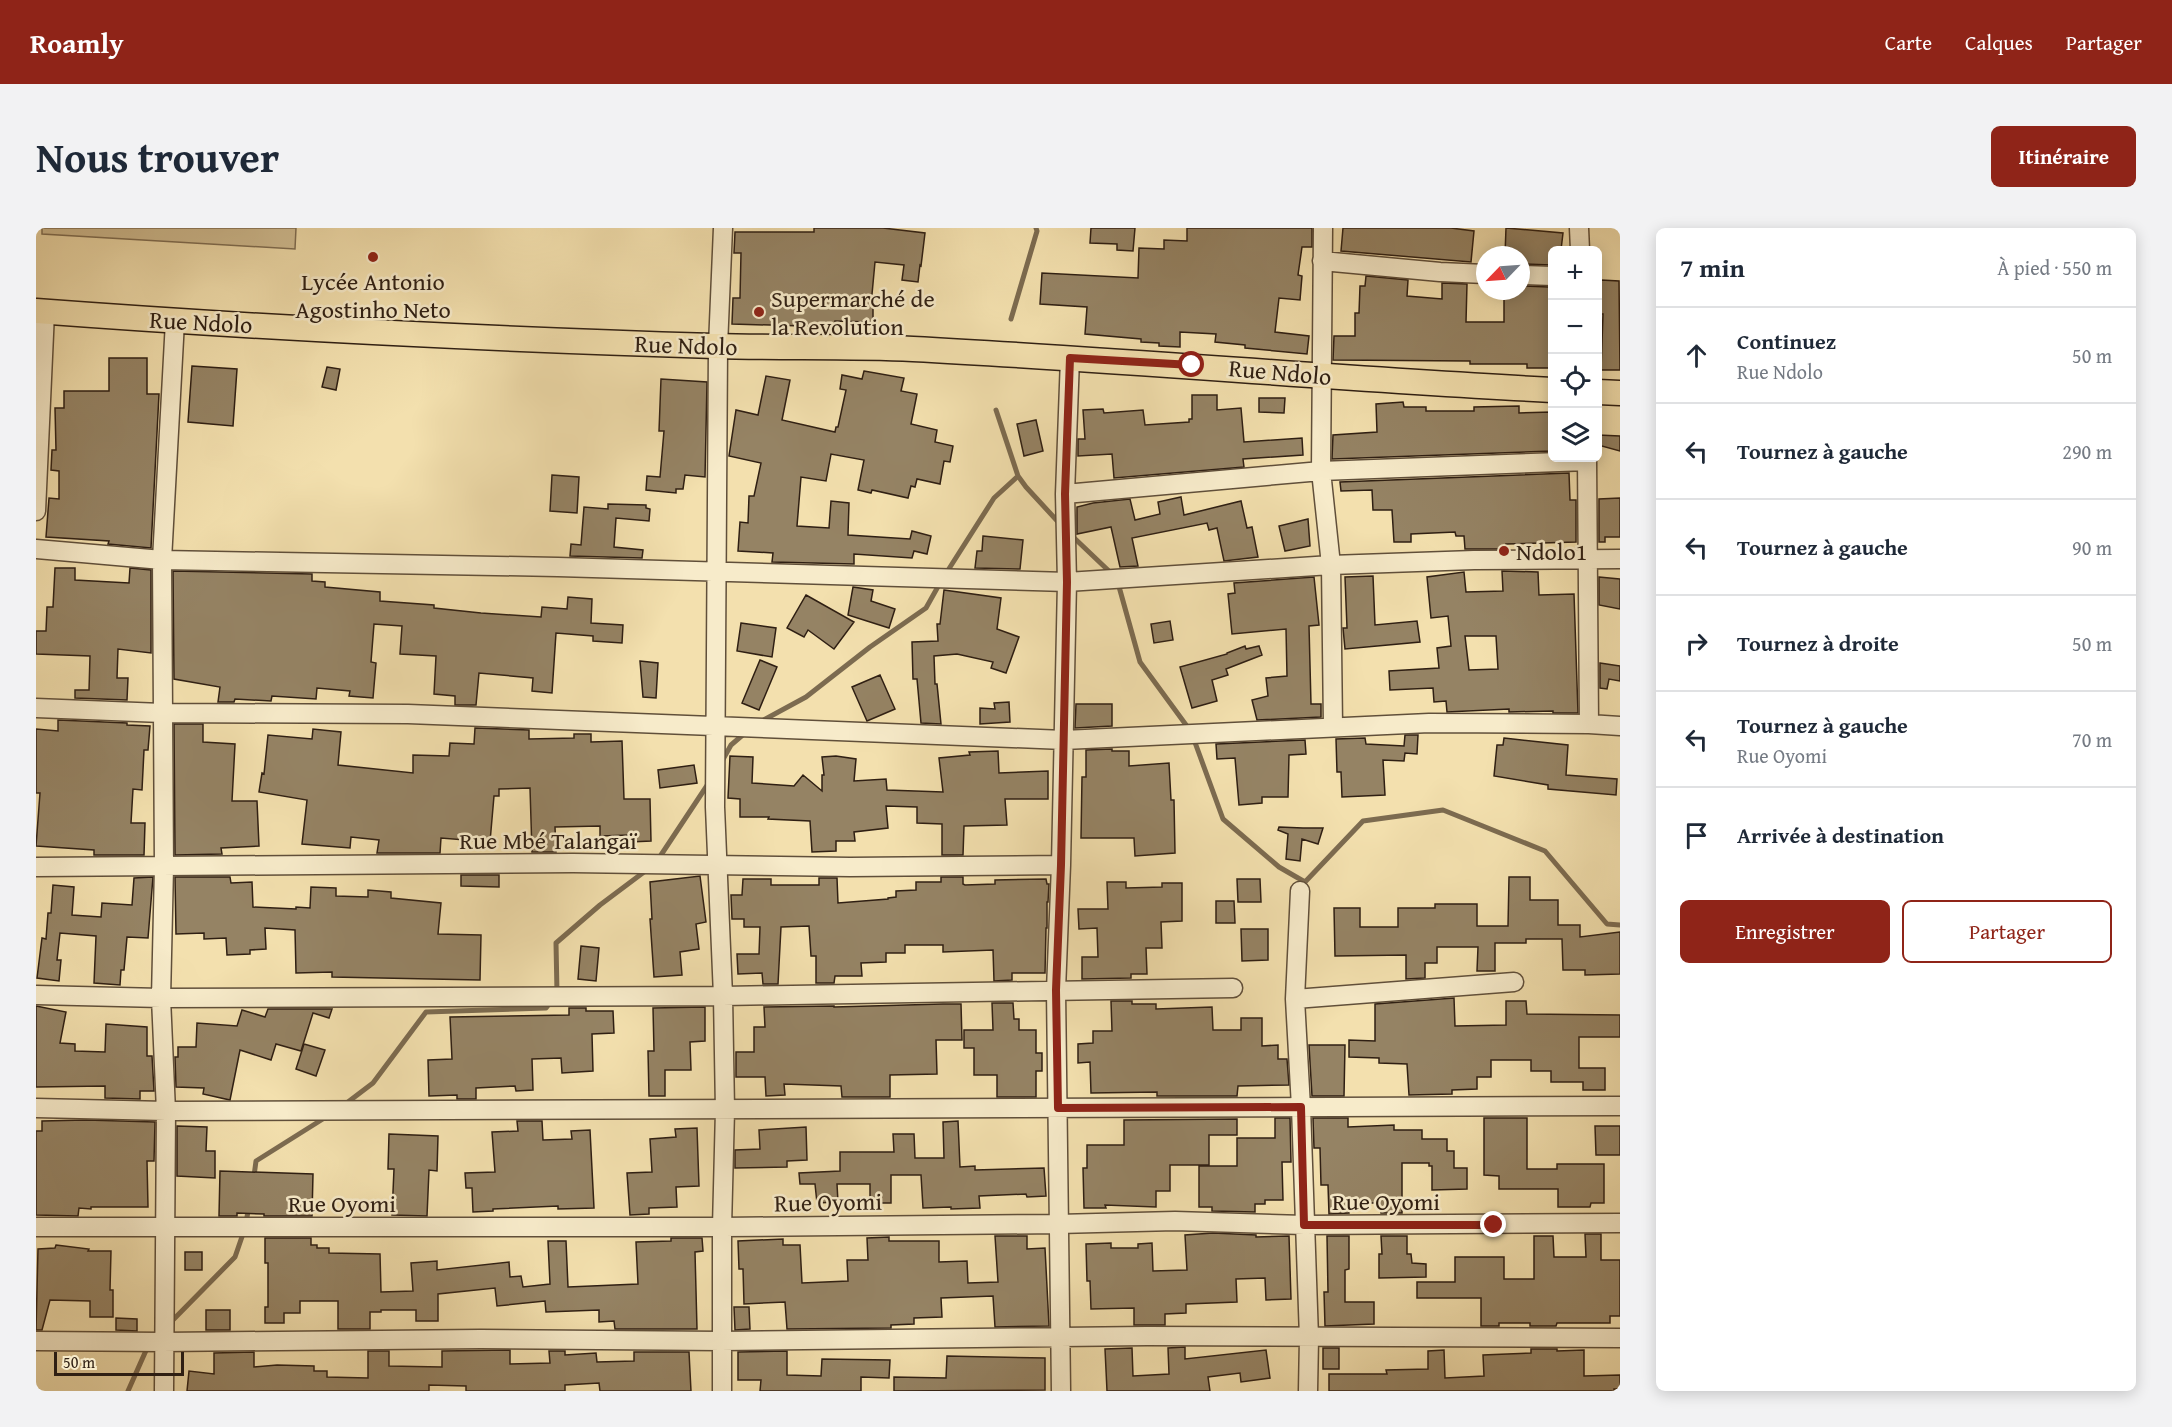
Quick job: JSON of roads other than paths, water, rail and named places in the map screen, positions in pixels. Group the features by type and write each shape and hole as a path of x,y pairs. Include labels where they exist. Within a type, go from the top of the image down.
{"main road":[{"name":"Rue Ndolo","path":"40,311 175,321 518,339 718,346 909,349 1192,365 1321,376 1548,390"},
{"path":"1602,392 1620,393"}],"street":[{"path":"722,1391 725,1110 719,865 715,807 718,346 723,228"},
{"path":"1323,228 1322,471 1331,565 1334,727"},
{"path":"1579,228 1580,246"},
{"path":"1322,261 1476,274"},
{"path":"1530,275 1548,276"},
{"path":"36,511 40,311"},
{"path":"164,1391 166,1111 161,998 164,867 162,560 175,321"},
{"path":"1061,1391 1056,990 1064,740 1067,582 1065,494 1070,358"},
{"path":"1065,494 1322,471 1548,461"},
{"path":"1587,462 1590,724"},
{"path":"36,549 162,560 717,571 1067,582 1331,565 1620,559"},
{"path":"36,708 162,713 408,714 1064,740 1429,723 1620,726"},
{"name":"Rue Mbé Talangaï","path":"36,867 608,863 1061,865"},
{"path":"1300,891 1295,999 1309,1338 1308,1391"},
{"path":"1295,999 1514,982"},
{"path":"36,995 161,998 723,996 1233,988"},
{"path":"36,1108 166,1111 1620,1106"},
{"name":"Rue Oyomi","path":"36,1227 722,1227 1175,1221 1304,1225 1620,1223"},
{"path":"36,1341 1620,1338"}],"waterway":[{"path":"1011,319 1036,228"},
{"path":"996,410 1018,476 1061,525"},
{"path":"945,575 994,498 1018,476"},
{"path":"1070,534 1111,573"},
{"path":"760,722 806,697 870,647 926,608 940,583"},
{"path":"1118,583 1140,662 1189,729"},
{"path":"721,763 731,745 745,733"},
{"path":"1193,737 1223,819 1279,867 1305,882 1363,821 1443,810 1545,851 1607,924 1620,925"},
{"path":"657,861 710,781"},
{"path":"557,993 556,943 600,905 648,869"},
{"path":"344,1105 373,1083 426,1012 546,1008 552,1000"},
{"path":"254,1176 256,1161 326,1117"},
{"path":"169,1324 235,1257 245,1228 249,1206"},
{"path":"128,1391 148,1346"}],"place":[{"name":"Lycée Antonio Agostinho Neto","path":"373,257"},
{"name":"Supermarché de la Revolution","path":"759,312"},
{"name":"Ndolo1","path":"1504,551"}]}
